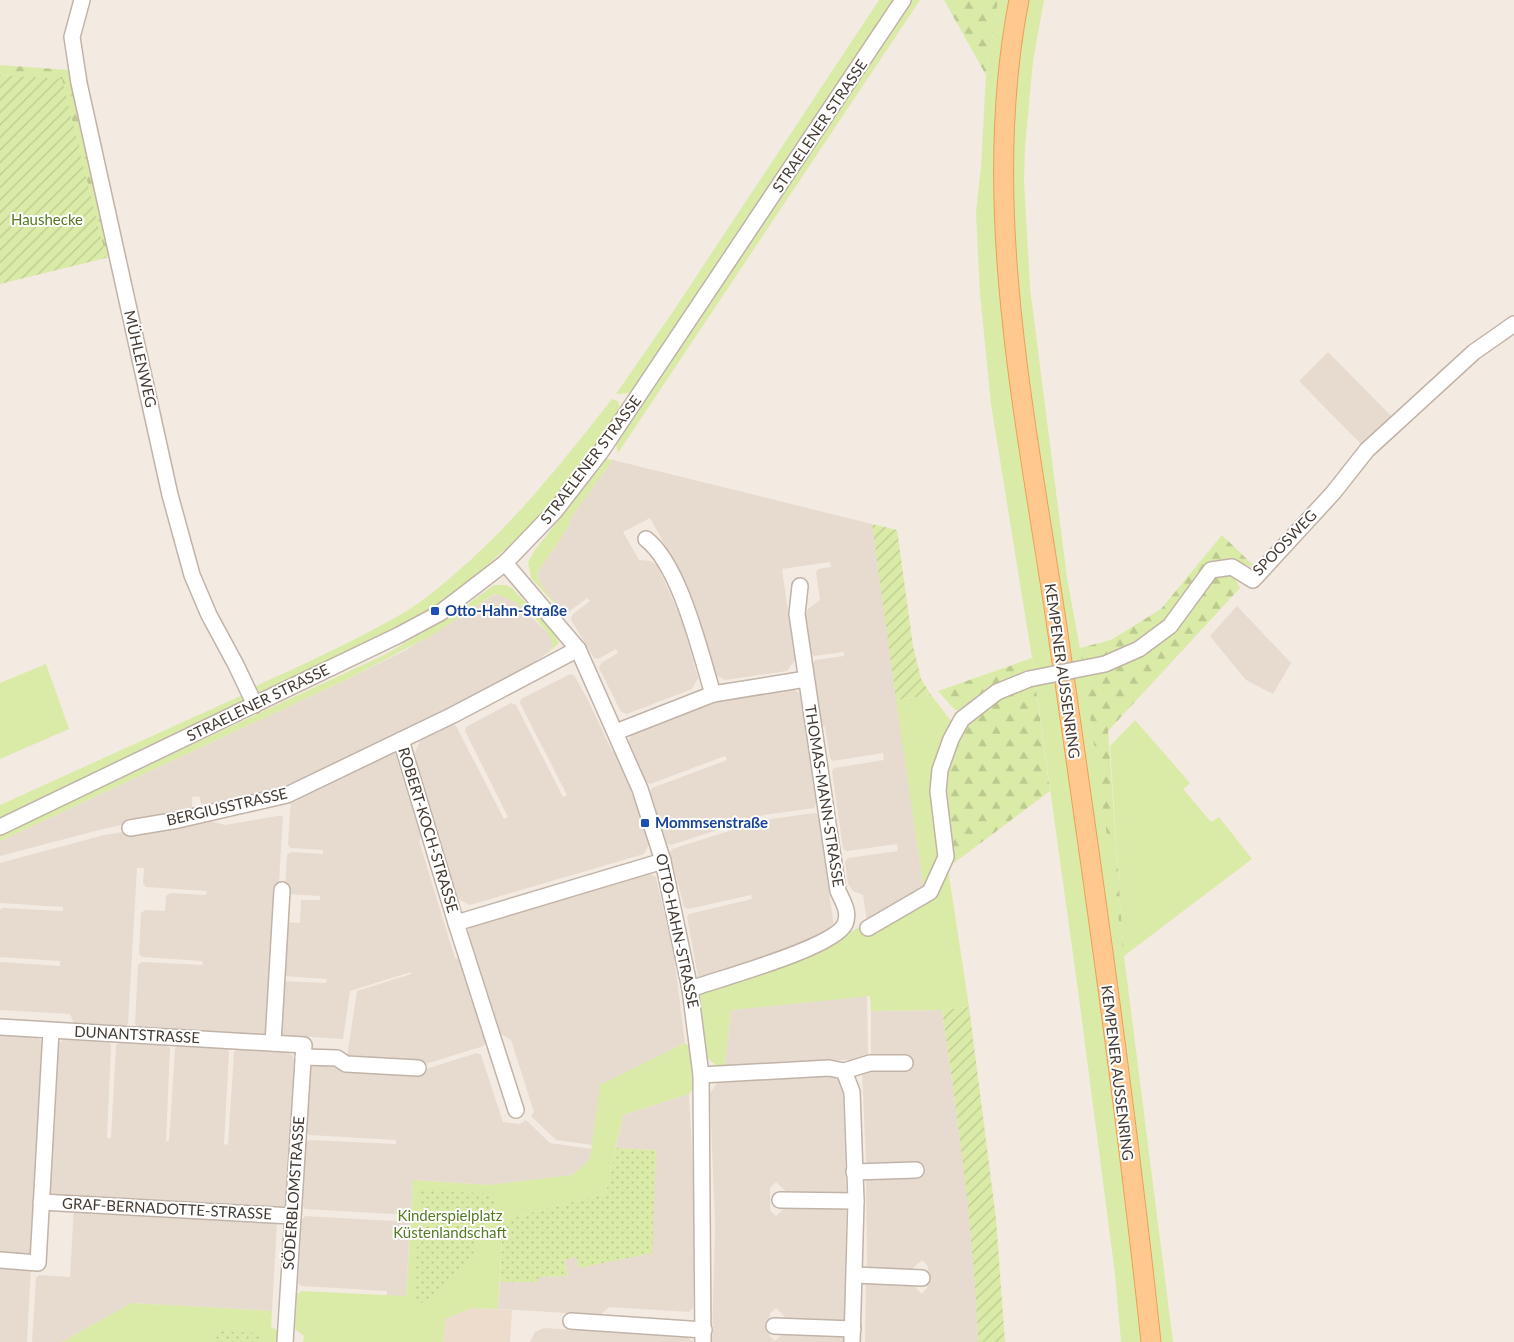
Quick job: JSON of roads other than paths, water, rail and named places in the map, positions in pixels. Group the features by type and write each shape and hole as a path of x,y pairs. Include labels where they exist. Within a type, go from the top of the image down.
{"main road":[{"name":"KEMPENER AUSSENRING","path":"1019,0 1010,53 1004,126 1004,215 1010,293 1028,441 1106,981 1151,1342"}],"street":[{"name":"MÜHLENWEG","path":"82,0 72,37 79,83 170,495 192,576 209,615 255,705"},
{"name":"STRAELENER STRASSE","path":"0,827 255,705 440,613 505,563 556,511 610,438 903,0"},
{"name":"SPOOSWEG","path":"868,928 930,892 946,858 938,791 940,770 951,739 962,719 997,692 1029,679 1106,664 1139,649 1170,626 1211,570 1232,567 1254,580 1333,493 1367,450 1474,352 1514,324"},
{"path":"646,538 655,546 665,560 686,611 713,694"},
{"name":"OTTO-HAHN-STRASSE","path":"505,563 578,650 640,789 663,860 690,989 701,1075 704,1336"},
{"name":"THOMAS-MANN-STRASSE","path":"690,989 813,947 835,935 844,925 848,912 838,891 806,679 797,614 800,586"},
{"name":"ROBERT-KOCH-STRASSE","path":"516,1110 456,923 402,740 453,716 578,650"},
{"path":"616,732 713,694 806,679"},
{"name":"BERGIUSSTRASSE","path":"130,828 178,820 287,795 402,740"},
{"path":"456,923 663,860"},
{"path":"273,1043 282,890"},
{"name":"DUNANTSTRASSE","path":"0,1027 273,1043 337,1058 346,1064 418,1068"},
{"name":"GRAF-BERNADOTTE-STRASSE","path":"0,1260 38,1263 51,1031"},
{"name":"SÖDERBLOMSTRASSE","path":"285,1342 304,1051"},
{"path":"701,1075 829,1068 844,1071 870,1064 905,1064"},
{"path":"774,1326 853,1335 856,1200 852,1092 844,1071"},
{"path":"854,1172 916,1170"},
{"path":"780,1200 856,1200"},
{"name":"GRAF-BERNADOTTE-STRASSE","path":"41,1202 292,1216"},
{"path":"855,1275 922,1278"},
{"path":"571,1321 704,1336"}],"place":[{"name":"Otto-Hahn-Straße","path":"435,611"},
{"name":"Mommsenstraße","path":"645,823"}],"park label":[{"name":"Haushecke","path":"47,220"},
{"name":"Kinderspielplatz Küstenlandschaft","path":"450,1224"}]}
